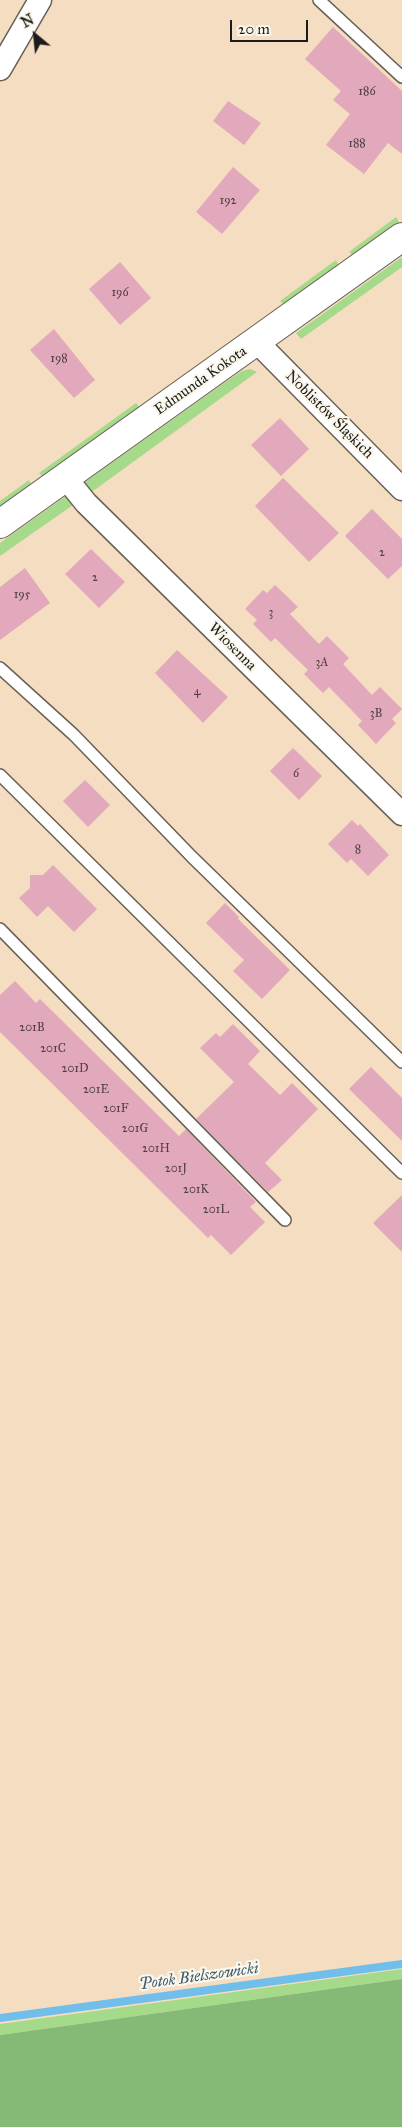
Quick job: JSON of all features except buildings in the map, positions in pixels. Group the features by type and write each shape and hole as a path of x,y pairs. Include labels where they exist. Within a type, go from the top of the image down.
{"street":[{"path":"0,68 40,0"},
{"name":"Edmunda Kokota","path":"0,524 402,237"},
{"name":"Noblistów Śląskich","path":"256,342 402,489"},
{"name":"Wiosenna","path":"65,477 86,503 402,814"}],"lane":[{"path":"319,0 402,77"},
{"path":"0,668 74,735 192,857 402,1062"},
{"path":"0,775 402,1172"},
{"path":"0,929 285,1220"}],"green space":[{"path":"396,217 399,222 353,256 349,252"},
{"path":"402,257 402,267 301,339 296,333"},
{"path":"336,260 339,266 284,305 280,301"},
{"path":"250,369 257,372 89,494 82,484 227,381 242,371"},
{"path":"136,403 140,408 42,476 39,473"},
{"path":"29,480 31,484 0,506 0,501"},
{"path":"66,496 73,505 0,556 0,543"},
{"path":"402,1969 402,1979 0,2035 0,2024"},
{"path":"402,1979 402,2127 0,2127 0,2035"}],"waterway":[{"name":"Potok Bielszowicki","path":"0,2018 402,1964"}]}
